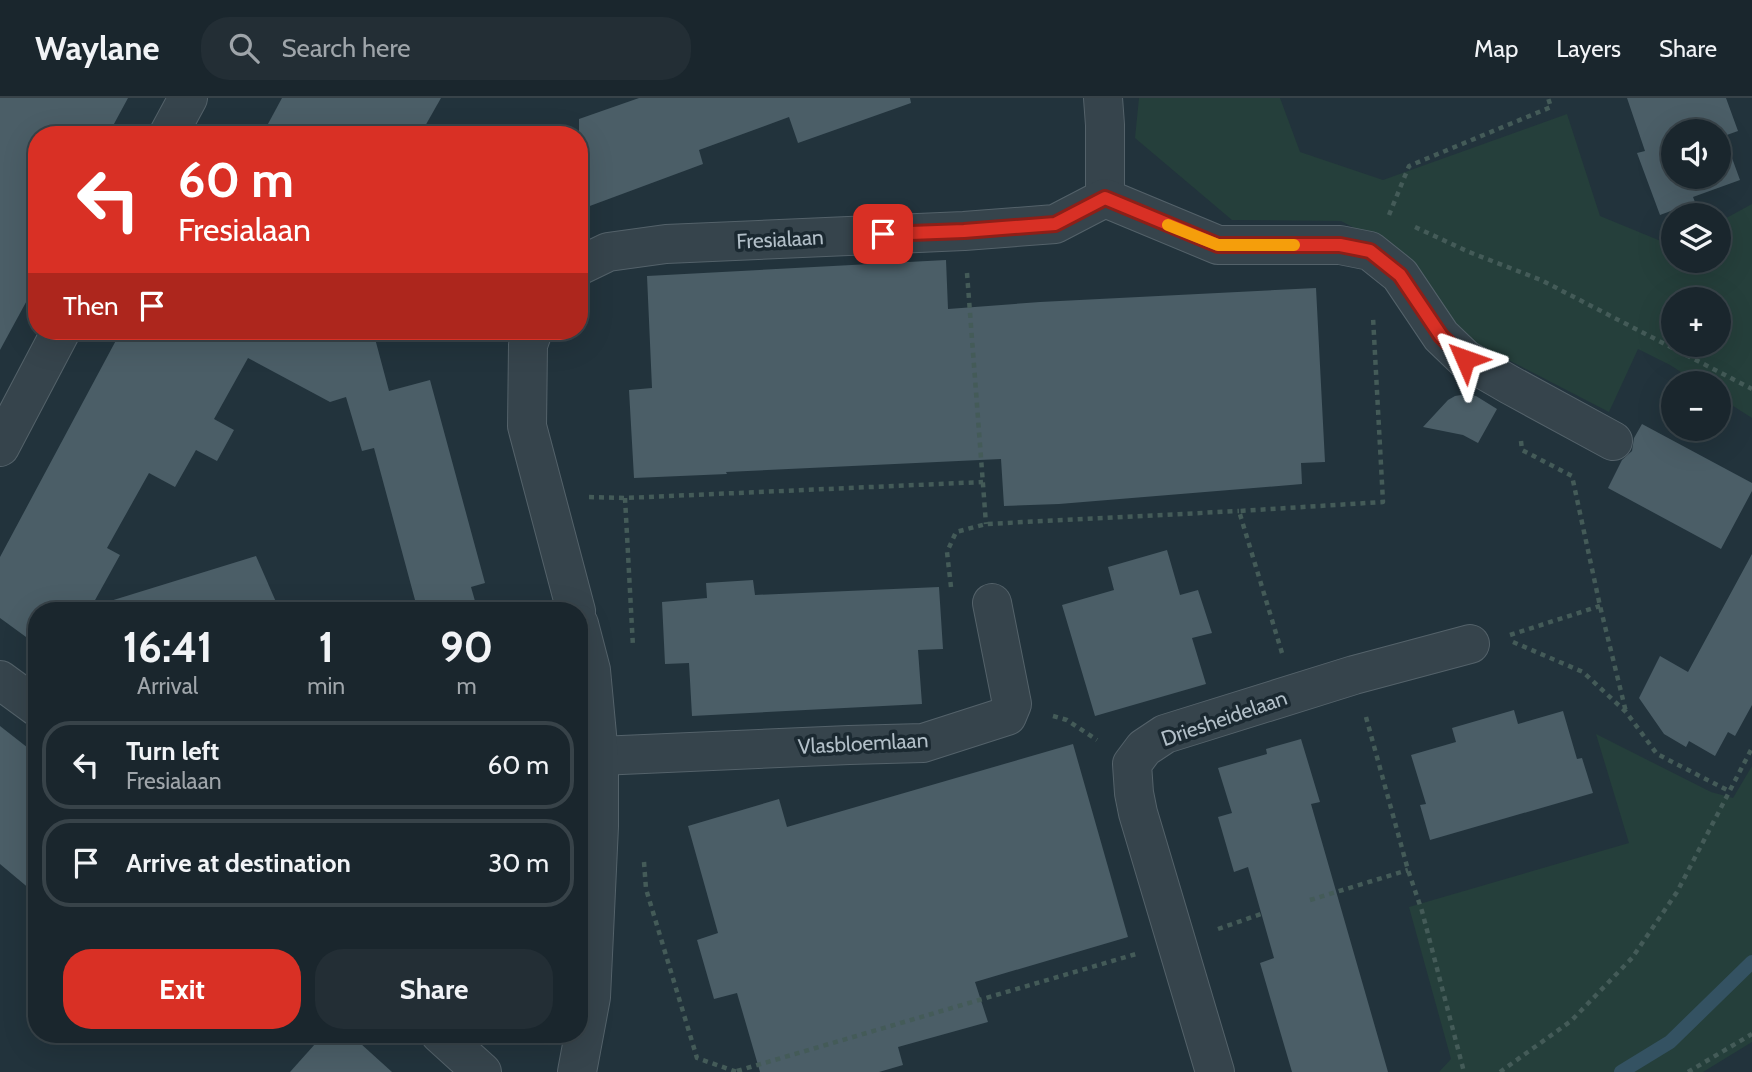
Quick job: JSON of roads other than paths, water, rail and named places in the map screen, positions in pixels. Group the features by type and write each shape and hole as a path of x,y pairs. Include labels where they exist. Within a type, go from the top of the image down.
{"street":[{"path":"173,126 188,98"},
{"path":"1102,98 1105,125 1105,198 1218,245 1340,245 1370,251 1400,275 1441,336 1465,359 1613,441"},
{"name":"Fresialaan","path":"588,262 608,252 666,244 964,231 1055,224 1105,198"},
{"path":"0,447 56,340"},
{"path":"530,340 527,426 574,602"},
{"name":"Vlasbloemlaan","path":"599,756 923,743 1007,716 1012,704 992,603"},
{"name":"Driesheidelaan","path":"1215,1072 1138,813 1132,764 1144,748 1165,734 1354,675 1470,644"},
{"path":"588,658 599,756 599,826 588,1013"},
{"path":"0,680 28,701"},
{"path":"450,1043 482,1072"},
{"path":"577,1072 582,1043"}],"waterway":[{"path":"1621,1072 1670,1042 1752,962"}]}
